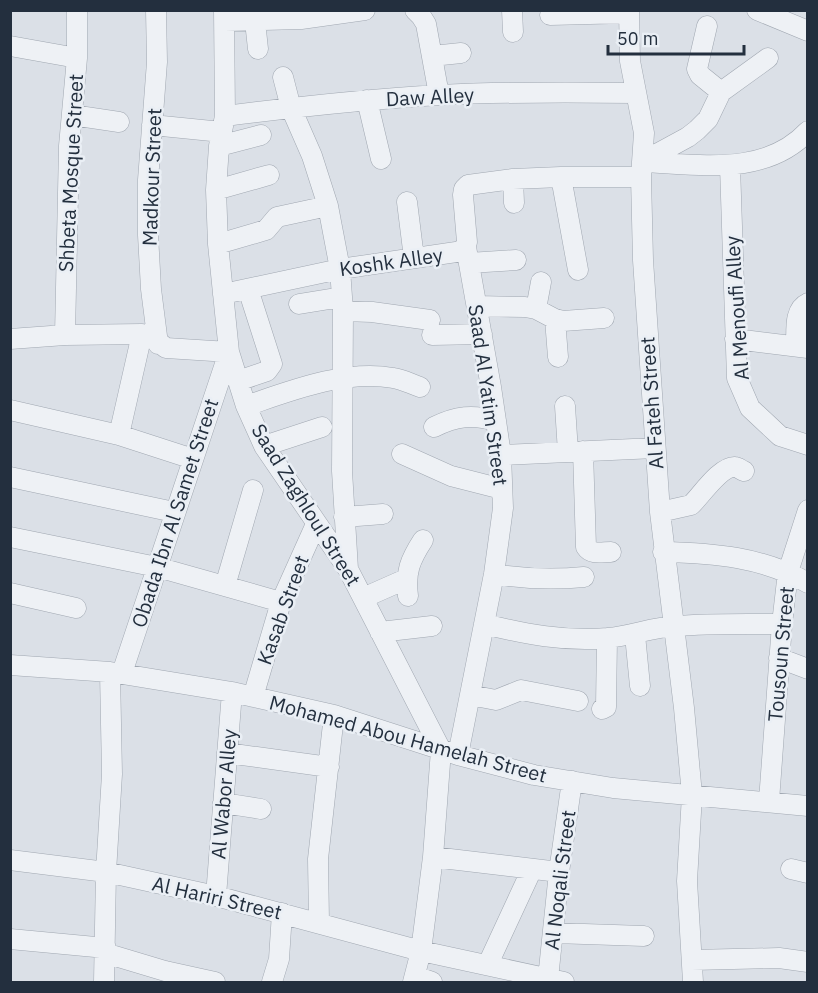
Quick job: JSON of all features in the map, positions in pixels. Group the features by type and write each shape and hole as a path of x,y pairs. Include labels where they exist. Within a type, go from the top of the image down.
{"street":[{"name":"Shbeta Mosque Street","path":"65,335 69,146 77,58 77,10"},
{"name":"Madkour Street","path":"150,339 148,180 157,62 156,10"},
{"path":"225,16 255,21 310,18 365,10"},
{"path":"415,10 424,19 439,95"},
{"path":"512,10 513,32"},
{"path":"757,10 807,31"},
{"path":"550,15 629,12"},
{"name":"Al Fateh Street","path":"629,12 630,61 644,133 643,260 663,552 684,708 692,795 687,881 693,982"},
{"name":"Saad Zaghloul Street","path":"225,16 222,132 216,190 218,244 229,352 246,406 264,446 348,569 380,632 449,752"},
{"path":"255,21 258,49"},
{"path":"707,26 697,69 700,75 721,92"},
{"path":"10,46 77,58"},
{"path":"432,56 461,53"},
{"path":"642,170 697,130 708,119 721,92 768,58"},
{"path":"283,77 291,108 312,156 328,206 340,269 343,304 342,471 348,569"},
{"name":"Daw Alley","path":"222,132 291,108 366,100 537,92 635,93"},
{"path":"366,100 381,159"},
{"path":"72,115 119,122"},
{"path":"152,125 261,135"},
{"name":"Koshk Alley","path":"468,255 464,189 468,185 513,179 730,166 764,160 804,143"},
{"name":"Al Menoufi Alley","path":"730,166 737,378 750,408 780,436 807,445"},
{"path":"216,190 269,175"},
{"path":"561,177 578,270"},
{"path":"513,179 514,203"},
{"path":"407,202 414,258"},
{"path":"218,244 253,242 277,217 328,206"},
{"name":"Koshk Alley","path":"223,294 340,269 463,251 468,255 516,260"},
{"name":"Saad Al Yatim Street","path":"449,752 470,695 494,574 503,508 501,455 468,255"},
{"path":"536,309 541,282"},
{"path":"238,381 267,371 272,364 248,289"},
{"path":"735,339 802,347 798,316 800,309 807,303"},
{"path":"299,304 343,304 431,328 482,334"},
{"path":"477,306 525,307 536,309 563,321 604,318"},
{"path":"555,319 558,357"},
{"path":"10,339 65,335 150,339 166,348 229,352"},
{"path":"119,435 150,339"},
{"name":"Obada Ibn Al Samet Street","path":"104,982 106,872 116,673 157,567 229,352"},
{"path":"246,406 294,389 369,375 395,378 420,387"},
{"path":"565,406 575,452 586,547 594,553 611,552"},
{"path":"10,410 119,435 193,459"},
{"path":"434,427 464,416 496,421"},
{"path":"264,446 322,427"},
{"path":"501,455 655,448"},
{"path":"402,454 451,476 502,489"},
{"path":"660,512 691,506 698,495 725,470 735,467 744,471"},
{"path":"10,477 174,512"},
{"path":"225,586 253,490"},
{"name":"Tousoun Street","path":"768,801 788,572 807,510"},
{"path":"344,517 383,514"},
{"name":"Kasab Street","path":"253,697 282,603 316,524"},
{"path":"10,537 157,567 282,603"},
{"path":"363,598 407,588 411,558 423,540"},
{"path":"663,552 727,556 758,562 788,572 807,583"},
{"path":"494,574 524,579 554,580 584,577"},
{"path":"10,592 76,608"},
{"path":"484,624 524,634 565,639 607,638 674,626 782,624"},
{"path":"380,632 432,626"},
{"path":"635,634 640,686"},
{"path":"602,710 606,707 607,638"},
{"path":"779,658 807,669"},
{"name":"Mohamed Abou Hamelah Street","path":"10,665 116,673 232,692 334,716 449,752 534,775 613,788 807,806"},
{"path":"470,695 496,700 521,690 578,701"},
{"name":"Al Wabor Alley","path":"216,896 232,692"},
{"path":"318,922 318,859 334,716"},
{"path":"420,980 421,951 449,752"},
{"path":"227,753 329,767"},
{"name":"Al Noqali Street","path":"556,981 554,933 559,872 572,781"},
{"path":"223,803 261,809"},
{"path":"434,857 559,872"},
{"name":"Al Hariri Street","path":"10,861 106,872 216,896 421,951 488,964 556,981"},
{"path":"488,964 532,869"},
{"path":"272,982 279,959 282,913"},
{"path":"554,933 644,936"},
{"path":"10,939 105,951 165,972 215,982"},
{"path":"692,960 779,958 807,962"}]}
